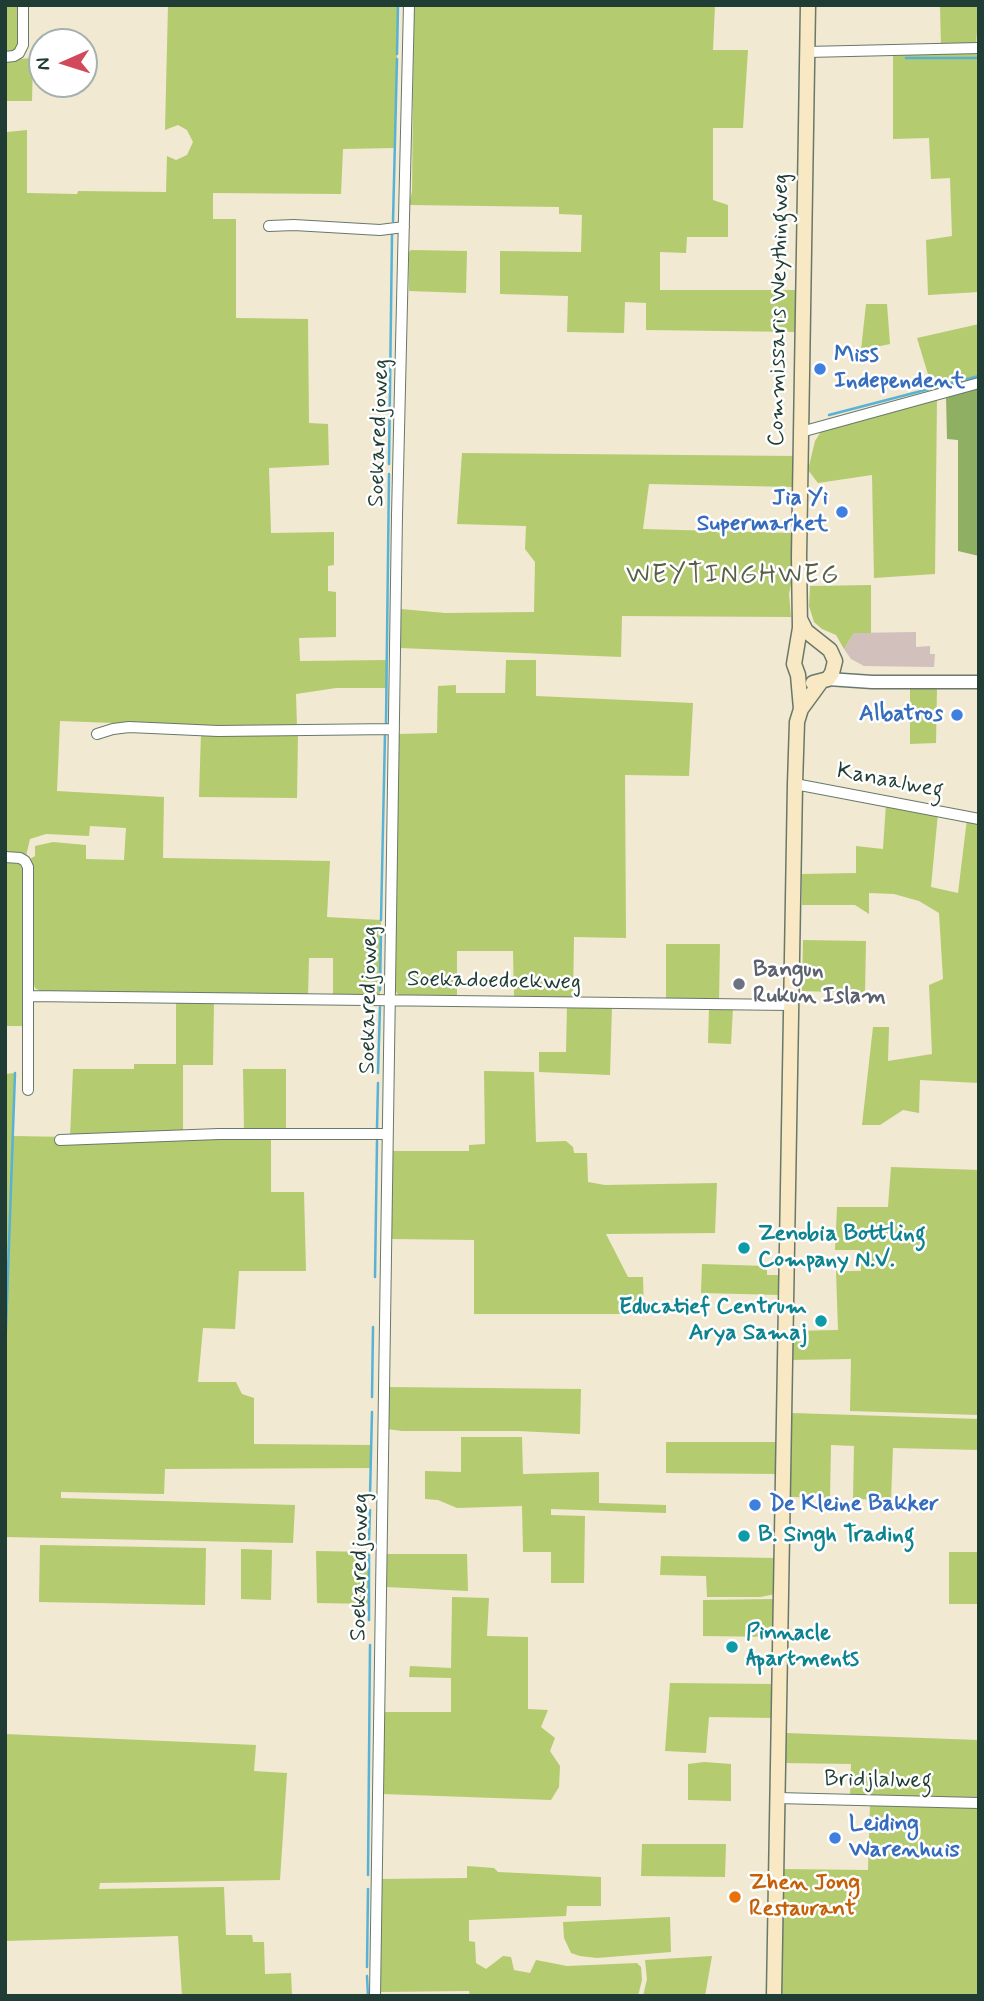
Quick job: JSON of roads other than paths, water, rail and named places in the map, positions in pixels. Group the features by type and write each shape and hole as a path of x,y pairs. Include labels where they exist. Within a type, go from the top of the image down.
{"main road":[{"name":"Commissaris Weythingweg","path":"797,652 800,628 808,5"},
{"path":"799,615 806,631 830,650 834,657 834,667 801,709"},
{"path":"774,1996 794,785 797,722 801,709 798,675 794,664 797,652 807,644 819,643"},
{"path":"798,675 812,684 824,681"}],"street":[{"path":"5,57 14,57 23,45 23,5"},
{"name":"Soekaredjoweg","path":"375,1996 389,1000 409,5"},
{"path":"807,52 979,48"},
{"path":"270,226 380,230 404,226"},
{"path":"801,432 979,383"},
{"path":"834,657 848,672 872,682"},
{"path":"824,681 979,682"},
{"path":"97,734 129,727 218,731 394,729"},
{"name":"Kanaalweg","path":"794,785 979,819"},
{"path":"5,857 20,858 28,867 28,1090"},
{"name":"Soekadoedoekweg","path":"29,996 791,1005"},
{"path":"60,1140 219,1134 387,1134"},
{"name":"Bridjlalweg","path":"777,1798 979,1803"}],"waterway":[{"path":"397,54 398,5"},
{"path":"906,58 979,58"},
{"path":"393,221 397,59"},
{"path":"389,464 392,235"},
{"path":"829,415 979,376"},
{"path":"386,723 389,474"},
{"path":"381,920 385,733"},
{"path":"380,990 381,932"},
{"path":"378,1073 380,1007"},
{"path":"5,1357 15,1073"},
{"path":"377,1128 378,1083"},
{"path":"375,1277 377,1141"},
{"path":"372,1397 373,1327"},
{"path":"370,1495 372,1412"},
{"path":"369,1541 370,1510"},
{"path":"369,1555 369,1620"},
{"path":"368,1875 370,1645"},
{"path":"367,1967 368,1889"},
{"path":"367,1976 368,1996"}],"place":[{"name":"Miss Independent","path":"820,369"},
{"name":"Jia Yi Supermarket","path":"842,512"},
{"name":"Albatros","path":"957,715"},
{"name":"Bangun Rukun Islam","path":"739,984"},
{"name":"Zenobia Bottling Company N.V.","path":"744,1248"},
{"name":"Educatief Centrum Arya Samaj","path":"821,1321"},
{"name":"De Kleine Bakker","path":"755,1505"},
{"name":"B. Singh Trading","path":"744,1536"},
{"name":"Pinnacle Apartments","path":"732,1647"},
{"name":"Leiding Warenhuis","path":"835,1838"},
{"name":"Zhen Jong Restaurant","path":"735,1897"}],"district":[{"name":"WEYTINGHWEG","path":"733,577"}]}
